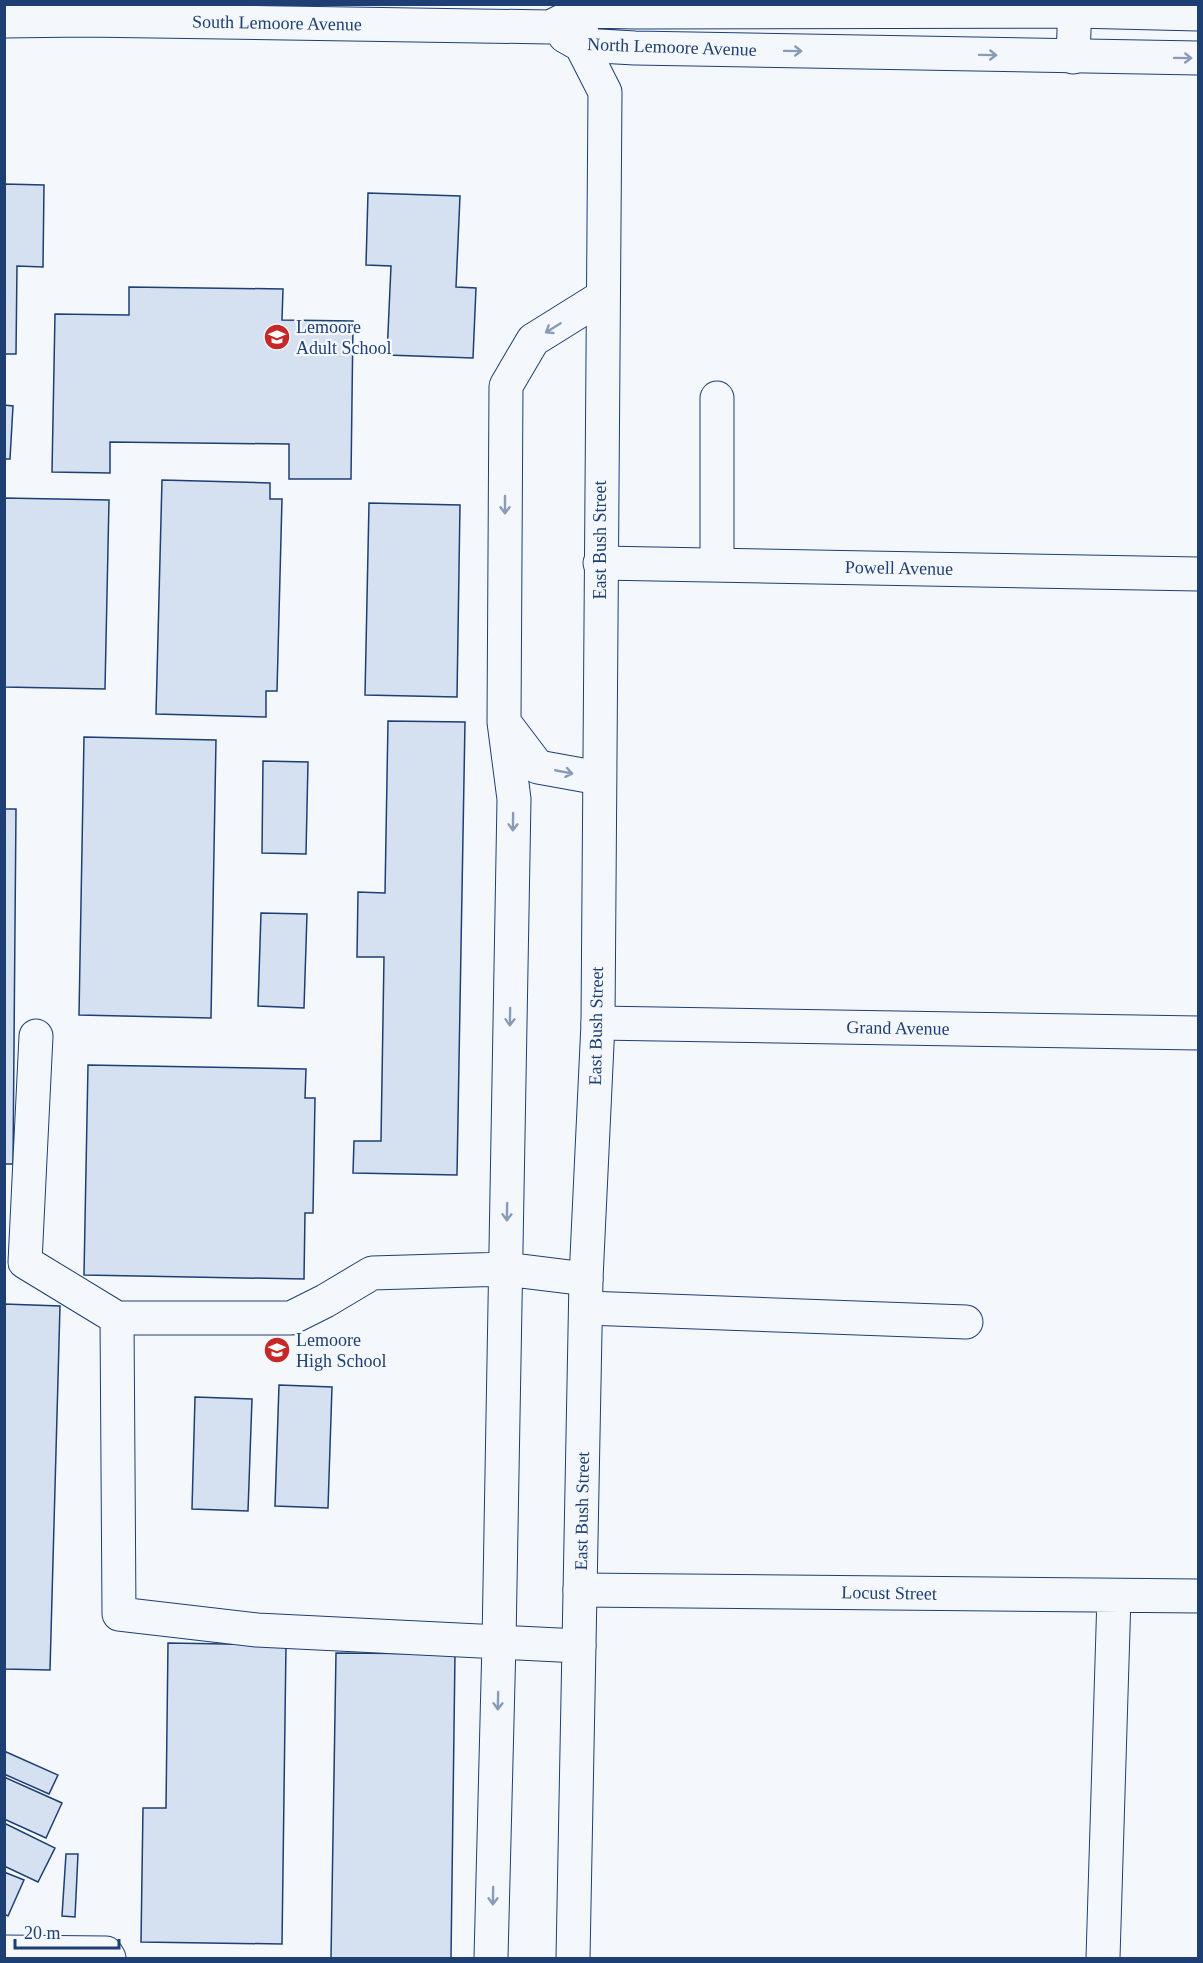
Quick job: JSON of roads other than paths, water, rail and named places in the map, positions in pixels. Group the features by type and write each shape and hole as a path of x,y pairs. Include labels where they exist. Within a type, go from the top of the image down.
{"main road":[{"name":"North Lemoore Avenue","path":"1198,14 1075,8 582,8 550,27 581,45 635,48 1198,58"},
{"path":"582,8 581,45 605,92 635,48 636,8"},
{"path":"844,8 844,52"},
{"path":"1073,57 1075,8"},
{"name":"South Lemoore Avenue","path":"4,21 85,12 362,15 550,27"},
{"name":"East Bush Street","path":"573,1959 586,1293 598,1023 605,92"},
{"path":"491,1959 514,799 504,722 506,386 533,340 602,297"},
{"path":"717,398 717,565"},
{"name":"Powell Avenue","path":"600,563 1198,574"},
{"path":"504,722 538,766 599,778"},
{"name":"Grand Avenue","path":"598,1023 1198,1033"},
{"path":"36,1036 15,1267 117,1318 291,1318 372,1273 506,1269 586,1293 966,1322"},
{"path":"117,1318 119,1614 257,1630 579,1646"},
{"name":"Locust Street","path":"580,1590 1198,1596"},
{"path":"1103,1959 1114,1596"},
{"path":"4,1952 106,1953 109,1959"}],"place":[{"name":"Lemoore Adult School","path":"277,337"},
{"name":"Lemoore High School","path":"277,1350"}]}
